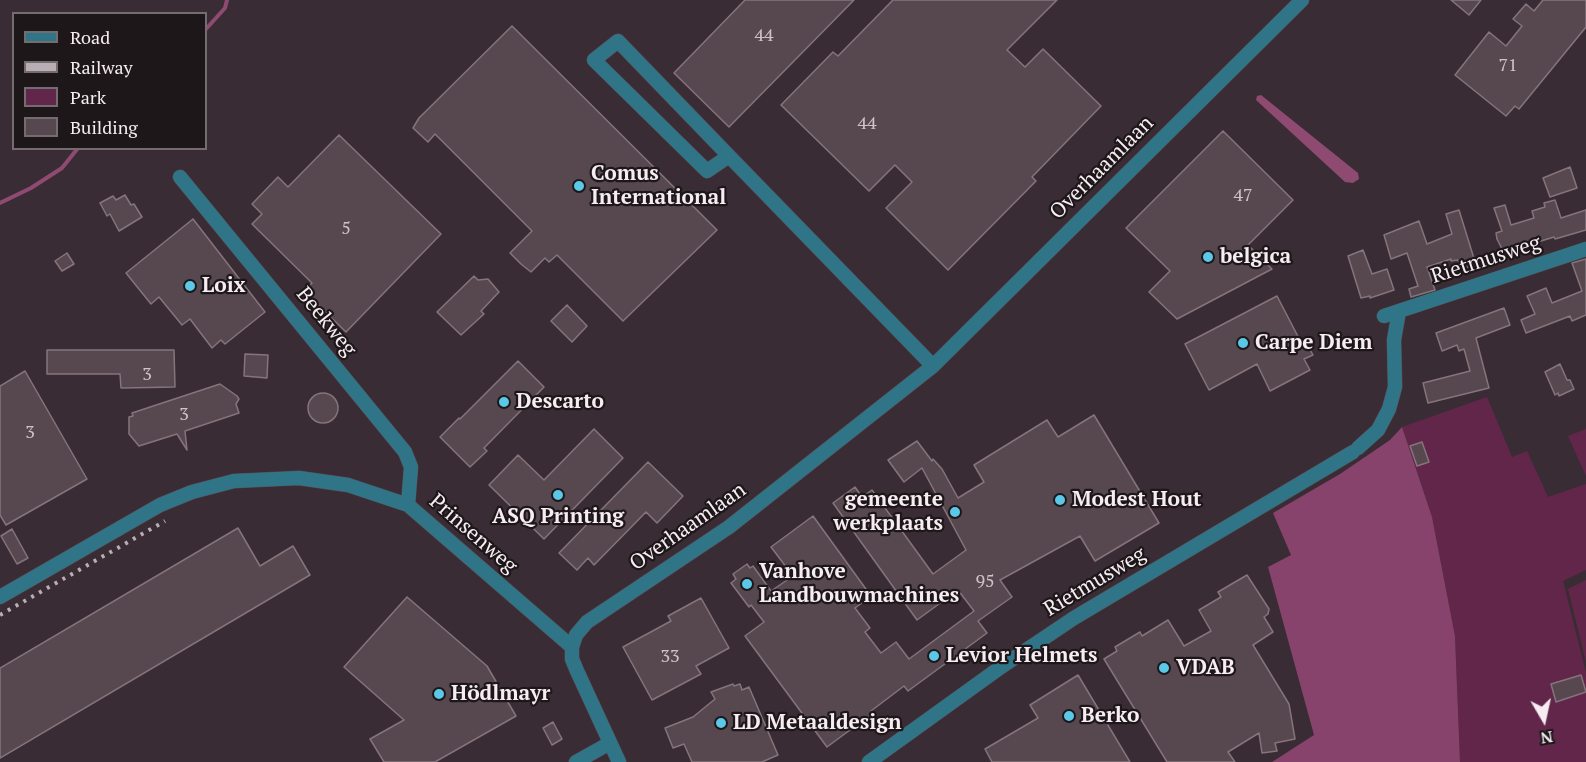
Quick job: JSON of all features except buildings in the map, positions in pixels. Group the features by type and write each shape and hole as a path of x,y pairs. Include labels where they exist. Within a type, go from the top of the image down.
{"street":[{"name":"Overhaamlaan","path":"572,647 576,634 587,622 729,527 933,366 1302,0"},
{"path":"729,156 707,171 594,60 618,41 933,366"},
{"name":"Beekweg","path":"180,177 405,452 411,467 408,505"},
{"name":"Rietmusweg","path":"1384,316 1586,249"},
{"name":"Rietmusweg","path":"869,762 1000,667 1074,618 1355,450 1378,430 1389,409 1395,387 1394,340 1398,311"},
{"name":"Prinsenweg","path":"0,597 160,505 192,492 234,481 299,478 348,485 408,505 572,647"},
{"path":"572,647 572,658 577,671 619,762"},
{"path":"576,762 610,743"}],"green space":[{"path":"1487,397 1512,457 1527,451 1548,497 1586,484 1586,570 1563,581 1586,673 1586,762 1460,762 1455,636 1432,517 1402,427"},
{"path":"1586,429 1586,476 1568,436"},
{"path":"1586,580 1586,662 1568,589"}],"shaded area":[{"path":"1261,95 1358,173 1359,179 1353,183 1345,182 1256,100 1257,96"},
{"path":"1402,427 1432,517 1455,636 1460,762 1272,762 1314,735 1268,567 1291,555 1273,513 1340,474 1390,440"}],"waterway":[{"path":"207,28 225,8 227,0"},
{"path":"0,203 31,188 62,168 76,150"}],"railway":[{"path":"0,615 165,521"}],"place":[{"name":"Comus International","path":"579,186"},
{"name":"belgica","path":"1208,257"},
{"name":"Loix","path":"190,286"},
{"name":"Carpe Diem","path":"1243,343"},
{"name":"Descarto","path":"504,402"},
{"name":"ASQ Printing","path":"558,495"},
{"name":"Modest Hout","path":"1060,500"},
{"name":"gemeente werkplaats","path":"955,512"},
{"name":"Vanhove Landbouwmachines","path":"747,584"},
{"name":"Levior Helmets","path":"934,656"},
{"name":"VDAB","path":"1164,668"},
{"name":"Hödlmayr","path":"439,694"},
{"name":"Berko","path":"1069,716"},
{"name":"LD Metaaldesign","path":"721,723"}]}
